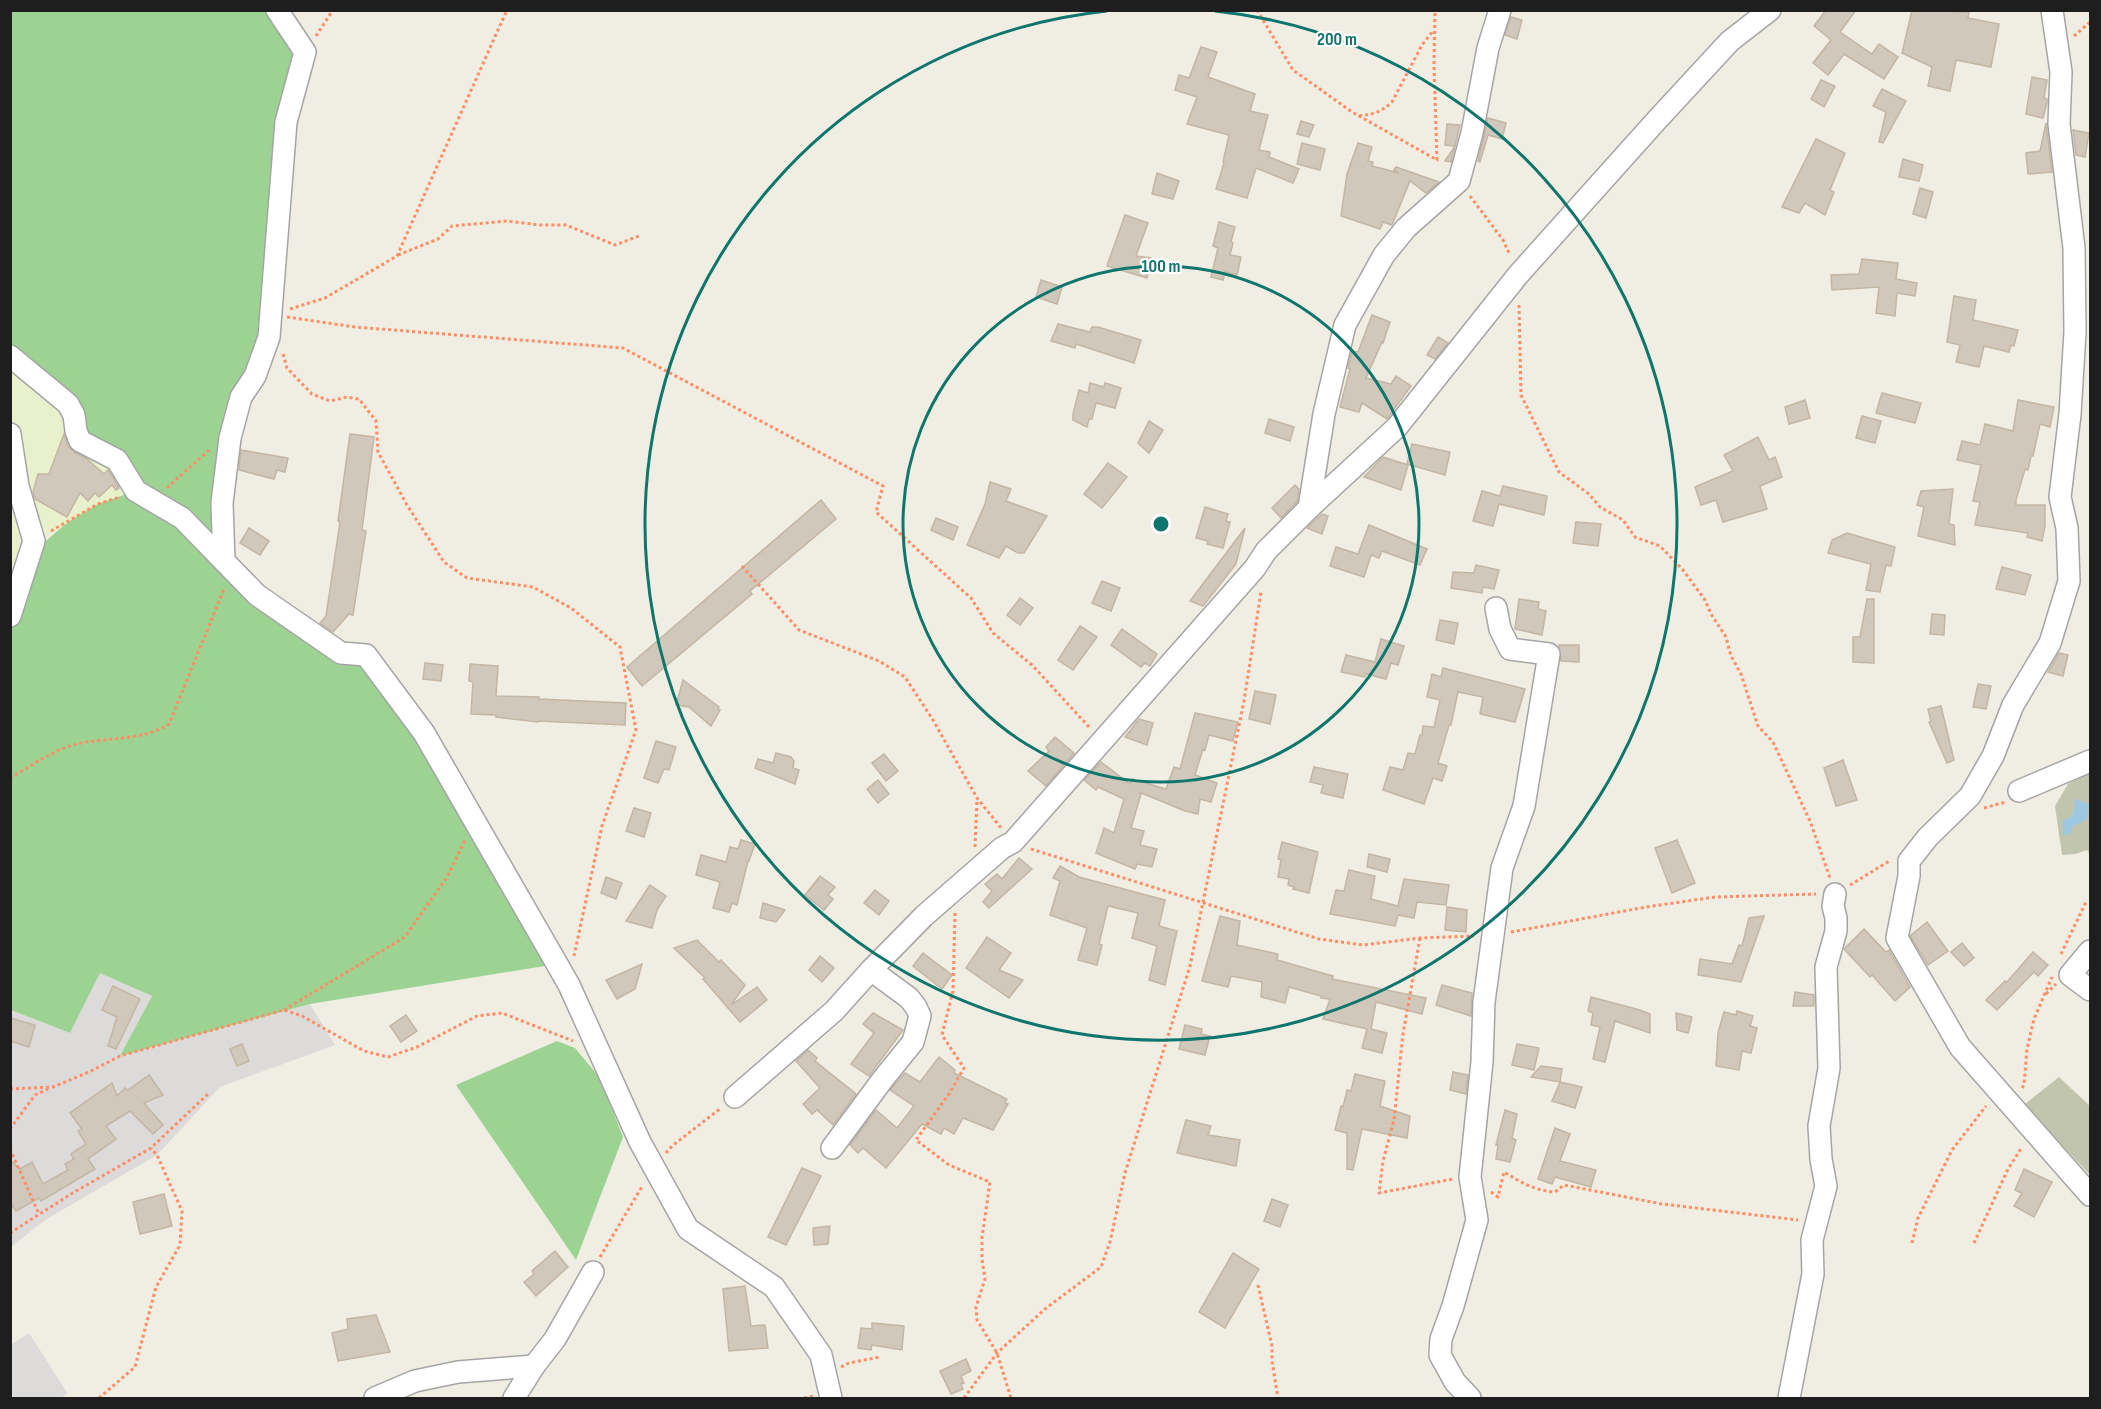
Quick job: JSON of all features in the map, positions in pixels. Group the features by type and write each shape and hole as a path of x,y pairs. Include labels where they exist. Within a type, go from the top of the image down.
{"street":[{"path":"224,561 222,503 231,438 241,397 255,376 269,336 286,122 305,52 277,10"},
{"path":"1309,508 1324,414 1345,325 1384,255 1406,228 1459,181 1472,133 1488,48 1500,10"},
{"path":"735,1097 834,1011 924,916 1002,848 1013,842 1255,568 1266,551 1397,427 1518,275 1730,41 1770,10"},
{"path":"2052,10 2061,72 2059,124 2083,332 2060,497 2067,528 2069,580 2050,643 2013,705 1993,756 1970,796 1928,837 1909,861 1909,876 1897,938 1960,1047 2091,1195"},
{"path":"10,356 68,404 74,416 80,441 117,460 136,491 182,518 257,595 341,653 366,655 424,733 568,985 640,1142 688,1229 774,1287 821,1355 831,1398"},
{"path":"10,434 18,486 34,541 10,616"},
{"path":"1470,1398 1455,1382 1440,1355 1441,1339 1453,1306 1477,1220 1470,1177 1482,1062 1484,1002 1502,868 1524,806 1549,654 1510,649 1500,629 1496,608"},
{"path":"2019,791 2091,761"},
{"path":"1789,1398 1813,1274 1812,1240 1826,1186 1821,1159 1819,1126 1829,1068 1826,967 1836,931 1833,906 1835,894"},
{"path":"2091,951 2070,975 2091,990"},
{"path":"832,1148 882,1079 913,1042 920,1016 909,998 871,970"},
{"path":"514,1398 534,1366 555,1339 593,1272"},
{"path":"375,1398 415,1381 458,1372 534,1366"}],"path":[{"path":"305,52 333,10"},
{"path":"397,256 507,10"},
{"path":"1257,10 1293,70 1359,116 1437,160 1435,10"},
{"path":"1359,116 1385,110 1392,102 1422,45 1434,30"},
{"path":"1459,181 1503,240 1518,275 1521,394 1559,471 1589,494 1600,507 1623,520 1635,537 1660,546 1683,570 1705,600 1726,637 1758,726 1773,742 1810,821 1835,894"},
{"path":"271,315 325,298 397,256 438,239 452,226 507,220 540,225 566,225 615,245 639,236"},
{"path":"271,315 355,327 623,348 883,486 876,512 971,598 993,633 1032,665 1102,742"},
{"path":"283,351 287,368 312,394 330,401 347,397 359,399 375,422 378,452 407,505 444,562 467,578 533,587 571,608 620,647 636,730 602,826 568,985"},
{"path":"34,541 98,504 136,491 168,488 213,445"},
{"path":"10,778 53,753 76,744 157,732 169,724 226,582 224,561"},
{"path":"742,566 799,630 879,661 905,677 933,720 977,798 1013,842 1319,939 1363,945 1420,938 1493,935 1715,897 1835,894 1898,855"},
{"path":"964,1398 997,1353 1045,1309 1101,1267 1110,1242 1125,1173 1190,966 1244,700 1262,582"},
{"path":"974,874 977,798"},
{"path":"10,1129 35,1095 120,1056 284,1010 405,937 447,877 475,820"},
{"path":"950,894 955,910 953,991 942,1035 964,1068 949,1094 916,1140 949,1165 990,1182 982,1238 985,1279 976,1307 977,1320 997,1353 1011,1398"},
{"path":"2061,955 2086,902"},
{"path":"1420,938 1403,1034 1394,1120 1383,1161 1379,1192 1470,1177 1498,1197 1504,1173 1541,1191 1555,1192 1564,1185 1662,1204 1817,1222"},
{"path":"1912,1243 1918,1218 1952,1150 2004,1097 2024,1085 2027,1048 2034,1019 2052,976"},
{"path":"284,1010 302,1016 364,1051 388,1057 417,1047 477,1016 502,1013 598,1051"},
{"path":"10,1089 53,1087"},
{"path":"10,1233 151,1148 209,1093"},
{"path":"1974,1243 2008,1169 2033,1130"},
{"path":"99,1398 135,1367 156,1287 180,1245 182,1211 157,1155 151,1148"},
{"path":"10,1149 39,1214"},
{"path":"1258,1285 1272,1346 1278,1398"},
{"path":"825,1376 849,1363 880,1357"}],"shaded area":[{"path":"10,356 136,491 98,504 34,545 11,432"},
{"path":"10,457 30,549 10,614"},
{"path":"2090,772 2090,855 2087,850 2062,855 2055,806 2068,784"},
{"path":"100,972 152,996 121,1056 310,1004 335,1045 220,1087 157,1155 45,1220 11,1247 11,1010 70,1033"},
{"path":"2059,1077 2090,1106 2090,1175 2024,1105"},
{"path":"29,1333 68,1394 60,1398 14,1398 11,1393 11,1345"}],"green space":[{"path":"10,11 277,11 305,52 269,337 237,413 224,561 257,595 366,655 557,964 310,1004 120,1056 152,996 100,973 70,1033 11,1010 11,618 33,552 68,522 98,504 135,491 80,441 68,403 11,356"},
{"path":"557,1041 575,1048 600,1078 623,1137 576,1260 456,1085"}],"water":[{"path":"2074,799 2089,804 2087,819 2073,826 2068,836 2063,834 2063,821 2072,816 2075,807"}],"building":[{"path":"1826,10 1856,10 1840,32 1872,54 1879,44 1898,57 1884,79 1844,54 1828,75 1813,63 1831,40 1814,26"},
{"path":"1912,10 1969,12 1968,18 1999,24 1991,67 1956,60 1950,91 1928,86 1932,67 1902,53"},
{"path":"1511,17 1522,20 1517,39 1505,35"},
{"path":"1201,47 1217,52 1208,77 1255,94 1250,111 1268,115 1259,150 1270,152 1269,157 1299,169 1293,183 1256,168 1247,198 1216,189 1229,135 1187,124 1197,97 1175,90 1179,75 1189,78"},
{"path":"2032,77 2047,80 2044,98 2047,102 2043,118 2026,114"},
{"path":"1821,80 1835,86 1824,107 1811,99"},
{"path":"1882,89 1906,101 1883,143 1879,142 1886,112 1873,106"},
{"path":"1488,118 1506,123 1502,139 1488,135 1480,162 1478,161"},
{"path":"1301,121 1314,125 1309,137 1297,134"},
{"path":"2046,123 2052,172 2028,174 2026,153 2040,151"},
{"path":"1447,124 1460,125 1455,146 1445,145"},
{"path":"2073,130 2089,133 2085,157 2076,155"},
{"path":"1816,139 1845,153 1830,190 1834,192 1825,215 1805,203 1799,213 1782,207"},
{"path":"1302,143 1325,149 1320,170 1297,164"},
{"path":"1358,143 1372,147 1368,161 1373,162 1372,166 1399,173 1394,170 1396,167 1439,182 1426,193 1410,181 1392,225 1383,222 1380,229 1341,216 1347,174"},
{"path":"1455,146 1451,162 1445,161"},
{"path":"1903,159 1923,165 1919,181 1899,177"},
{"path":"1157,173 1179,181 1173,199 1152,194"},
{"path":"1920,188 1933,192 1926,218 1913,214"},
{"path":"1125,215 1148,223 1136,256 1151,258 1147,278 1107,266"},
{"path":"1219,222 1235,227 1230,255 1241,257 1237,275 1225,272 1223,280 1211,277 1218,248 1213,246"},
{"path":"1862,259 1898,263 1896,279 1917,283 1915,296 1897,293 1895,316 1876,313 1879,287 1832,290 1831,275 1859,274"},
{"path":"1041,280 1062,287 1057,304 1036,297"},
{"path":"1954,296 1976,300 1973,320 2018,330 2014,346 2011,345 2009,352 1984,346 1979,367 1956,362 1960,345 1947,342"},
{"path":"1372,315 1390,322 1383,343 1366,378 1391,384 1396,376 1411,386 1387,419 1362,403 1359,412 1340,407 1350,369 1348,368 1352,351 1358,352"},
{"path":"1058,324 1090,332 1092,327 1098,327 1141,340 1134,363 1076,344 1075,348 1051,341"},
{"path":"1438,337 1448,343 1435,359 1427,355"},
{"path":"1090,383 1104,387 1105,383 1121,388 1115,408 1096,403 1092,419 1089,419 1087,427 1073,420 1073,414 1079,390 1088,393"},
{"path":"1882,393 1921,403 1915,423 1876,413"},
{"path":"1805,400 1810,418 1789,424 1785,407"},
{"path":"2018,400 2054,407 2050,427 2040,424 2033,456 2031,456 2028,470 2025,469 2016,500 2016,505 2045,505 2042,541 2027,537 2028,533 1975,525 1980,502 1973,501 1981,465 1957,460 1962,441 1980,445 1985,424 2013,431"},
{"path":"1862,416 1881,421 1875,443 1856,438"},
{"path":"1269,419 1294,427 1290,441 1265,433"},
{"path":"1149,421 1163,430 1149,453 1138,443"},
{"path":"64,434 68,446 74,452 87,459 104,474 108,470 119,488 116,490 112,485 99,497 95,493 88,501 80,493 67,517 35,499 33,492 38,474 49,474"},
{"path":"350,434 374,437 362,530 366,531 353,615 349,614 333,632 320,623 326,616"},
{"path":"1758,437 1769,460 1775,457 1782,477 1760,486 1767,509 1723,522 1716,500 1701,505 1695,487 1733,471 1724,455"},
{"path":"1412,444 1450,452 1445,475 1407,464"},
{"path":"241,450 288,458 285,472 277,470 274,479 239,470"},
{"path":"1383,457 1408,465 1401,490 1364,477"},
{"path":"1108,463 1127,477 1102,508 1084,494"},
{"path":"990,482 1011,489 1006,501 1047,516 1024,553 1018,553 1006,546 999,558 967,545 985,504"},
{"path":"1295,485 1299,489 1297,502 1281,518 1272,508"},
{"path":"1503,486 1547,496 1544,515 1499,504 1493,526 1473,521 1482,491 1500,496"},
{"path":"1953,489 1949,524 1954,525 1955,545 1918,536 1924,507 1917,505 1921,491"},
{"path":"821,500 836,519 750,591 752,594 642,686 627,667"},
{"path":"1205,507 1228,514 1226,521 1230,522 1223,548 1207,544 1208,541 1196,538"},
{"path":"1322,514 1328,516 1322,534 1307,528"},
{"path":"936,518 958,527 953,540 931,530"},
{"path":"1576,522 1601,524 1598,546 1573,543"},
{"path":"1369,525 1427,549 1420,565 1382,551 1379,558 1371,555 1364,577 1330,566 1336,547 1358,554"},
{"path":"249,528 269,541 260,555 240,543"},
{"path":"1245,528 1236,564 1203,606 1190,601"},
{"path":"1847,533 1895,547 1891,566 1886,565 1880,592 1866,590 1871,564 1828,553 1832,540"},
{"path":"1476,565 1499,570 1494,589 1483,587 1482,593 1451,588 1453,572 1474,573"},
{"path":"2002,567 2031,575 2025,595 1996,589"},
{"path":"1102,581 1120,588 1111,611 1092,603"},
{"path":"1020,598 1033,608 1020,625 1007,615"},
{"path":"1519,599 1539,602 1538,609 1546,611 1542,635 1515,629"},
{"path":"1867,599 1874,599 1874,663 1853,662 1853,637 1860,637"},
{"path":"1932,614 1945,615 1944,635 1930,634"},
{"path":"1440,620 1458,623 1454,644 1436,640"},
{"path":"1080,626 1097,637 1073,670 1058,660"},
{"path":"1122,629 1157,654 1150,666 1145,663 1141,667 1111,645"},
{"path":"1381,639 1404,646 1398,665 1391,663 1386,679 1366,674 1365,677 1341,672 1346,655 1375,662"},
{"path":"1559,645 1579,645 1579,662 1561,661"},
{"path":"2059,653 2068,655 2063,676 2048,672"},
{"path":"425,663 443,665 441,681 423,679"},
{"path":"470,664 498,666 496,696 626,703 625,725 538,722 496,717 496,715 471,714 473,682 469,681"},
{"path":"1443,668 1525,689 1515,722 1480,714 1483,697 1458,692 1451,725 1449,725 1438,763 1447,766 1442,781 1433,778 1424,804 1383,790 1390,767 1403,770 1408,753 1415,754 1423,726 1434,727 1440,700 1427,697 1432,674 1441,677"},
{"path":"683,680 719,707 720,710 711,726 689,707 676,705"},
{"path":"1978,684 1991,686 1986,709 1973,707"},
{"path":"1255,691 1276,695 1270,724 1249,719"},
{"path":"1941,706 1954,760 1947,763 1929,722 1931,721 1928,709"},
{"path":"1195,713 1238,722 1233,741 1209,735 1205,750 1203,749 1195,775 1217,783 1211,802 1200,799 1198,814 1139,792 1141,794 1131,828 1144,831 1140,845 1157,849 1152,867 1137,864 1135,869 1096,853 1104,828 1114,833 1124,799 1098,787 1096,790 1084,780 1101,762 1130,784 1132,779 1166,789 1174,767 1180,769"},
{"path":"1139,719 1153,723 1147,745 1125,737"},
{"path":"1055,737 1074,753 1046,786 1028,771 1049,751 1046,747"},
{"path":"656,741 676,747 669,770 664,769 658,783 644,778"},
{"path":"776,753 791,757 794,761 793,768 799,770 795,784 755,768 758,759 773,763"},
{"path":"884,754 898,771 886,781 872,763"},
{"path":"1843,760 1857,800 1836,806 1824,768"},
{"path":"1314,767 1348,774 1343,798 1321,793 1323,785 1310,782"},
{"path":"878,780 889,794 878,803 867,789"},
{"path":"634,808 651,813 644,837 626,831"},
{"path":"741,840 755,844 748,861 737,905 732,903 729,912 713,908 720,882 696,875 701,855 726,862 730,847 738,849"},
{"path":"1677,840 1695,883 1672,893 1655,848"},
{"path":"1282,842 1318,852 1309,893 1293,889 1294,887 1288,885 1289,879 1278,877 1281,860 1278,859"},
{"path":"1369,854 1390,859 1387,872 1367,867"},
{"path":"1019,858 1032,869 989,908 983,902 992,891 985,884 997,874 1002,879"},
{"path":"1060,866 1079,877 1165,900 1159,926 1177,931 1165,985 1149,980 1157,946 1132,938 1138,913 1108,906 1099,944 1102,945 1097,965 1078,960 1087,928 1050,915 1060,881 1053,878"},
{"path":"1349,870 1375,876 1371,899 1398,906 1404,879 1449,885 1446,905 1417,902 1414,918 1398,915 1395,926 1330,914 1336,890 1344,891"},
{"path":"820,876 835,887 828,895 833,899 824,910 805,895"},
{"path":"606,877 622,883 616,899 601,893"},
{"path":"650,885 666,896 657,910 652,928 626,921"},
{"path":"875,890 889,901 879,915 864,903"},
{"path":"763,903 785,910 776,922 760,918"},
{"path":"1447,907 1467,910 1466,932 1445,930"},
{"path":"1220,916 1240,921 1237,945 1278,954 1277,960 1333,976 1332,979 1426,998 1422,1014 1376,1002 1371,1029 1387,1033 1382,1053 1362,1048 1367,1029 1323,1019 1330,999 1289,987 1285,1003 1261,997 1262,982 1231,976 1228,987 1202,981"},
{"path":"1764,916 1741,982 1698,975 1700,959 1732,964 1739,945 1742,946 1749,918"},
{"path":"1927,922 1948,951 1928,965 1910,936"},
{"path":"1864,929 1886,952 1889,950 1910,987 1895,1001 1844,949"},
{"path":"987,937 1011,953 999,970 1023,980 1009,998 966,968"},
{"path":"697,940 719,962 721,960 745,985 731,1005 757,987 767,1000 740,1022 703,979 705,978 674,948"},
{"path":"1962,943 1974,958 1964,966 1951,952"},
{"path":"2033,952 2048,965 2038,976 2034,972 1997,1010 1986,1000 2005,981 2006,983"},
{"path":"923,953 952,975 942,989 913,966"},
{"path":"820,956 834,968 822,982 809,970"},
{"path":"642,964 635,989 617,999 606,980"},
{"path":"1442,985 1472,993 1471,1016 1436,1005"},
{"path":"113,986 140,999 116,1049 108,1046 117,1017 102,1010"},
{"path":"1795,992 1814,995 1814,1006 1793,1006"},
{"path":"1591,997 1650,1014 1650,1033 1615,1021 1605,1062 1593,1059 1600,1027 1591,1025 1593,1013 1588,1011"},
{"path":"1737,1011 1753,1016 1750,1026 1757,1028 1751,1053 1742,1051 1739,1070 1716,1066 1718,1033 1724,1012 1736,1015"},
{"path":"873,1013 903,1030 869,1076 851,1064 874,1033 863,1024"},
{"path":"1676,1013 1692,1017 1688,1033 1677,1030"},
{"path":"406,1015 417,1031 401,1042 390,1026"},
{"path":"10,1018 35,1025 29,1047 10,1041"},
{"path":"1185,1025 1202,1029 1201,1034 1210,1036 1205,1055 1179,1049"},
{"path":"242,1044 249,1061 237,1066 230,1049"},
{"path":"1517,1044 1539,1048 1534,1070 1512,1065"},
{"path":"808,1050 817,1058 815,1061 856,1094 833,1125 817,1110 812,1114 803,1104 820,1088 796,1061"},
{"path":"939,1057 955,1070 954,1073 1007,1099 1005,1103 1008,1104 993,1130 963,1118 954,1134 944,1128 941,1134 922,1124 886,1168 863,1148 858,1153 850,1145 876,1110 897,1128 914,1106 890,1090 905,1073 920,1082"},
{"path":"1541,1066 1562,1069 1560,1082 1531,1077"},
{"path":"1453,1072 1468,1075 1466,1094 1450,1090"},
{"path":"1355,1074 1385,1081 1380,1106 1410,1116 1407,1138 1362,1129 1353,1170 1347,1169 1347,1133 1335,1130 1341,1106 1343,1107 1347,1090 1351,1091"},
{"path":"149,1075 163,1095 144,1103 163,1125 153,1134 130,1111 106,1126 116,1139 88,1159 95,1169 41,1201 39,1198 16,1211 10,1202 10,1160 20,1169 32,1162 43,1184 68,1170 65,1164 74,1159 71,1154 86,1144 78,1131 82,1129 70,1113 112,1083 117,1096 125,1088 128,1090"},
{"path":"1560,1082 1582,1087 1575,1108 1552,1101"},
{"path":"1505,1110 1517,1114 1512,1138 1516,1140 1510,1162 1496,1159 1498,1145 1496,1145"},
{"path":"1186,1120 1211,1126 1208,1135 1240,1140 1236,1166 1177,1153"},
{"path":"1555,1128 1570,1134 1560,1161 1596,1170 1591,1187 1555,1177 1552,1184 1538,1179"},
{"path":"802,1168 821,1176 786,1245 768,1237"},
{"path":"2024,1169 2052,1182 2034,1217 2014,1206 2022,1193 2015,1190"},
{"path":"164,1194 172,1226 140,1234 133,1202"},
{"path":"1272,1199 1288,1205 1280,1227 1264,1221"},
{"path":"830,1226 828,1244 814,1245 813,1228"},
{"path":"555,1251 568,1267 536,1296 524,1282 534,1274 532,1271"},
{"path":"1233,1253 1259,1269 1225,1328 1199,1312"},
{"path":"745,1286 751,1326 765,1325 768,1348 729,1351 723,1289"},
{"path":"376,1315 390,1352 338,1361 332,1333 348,1329 347,1319"},
{"path":"872,1323 904,1326 902,1350 872,1345 871,1350 858,1348 861,1328 872,1329"},
{"path":"966,1359 971,1371 961,1376 964,1383 961,1384 963,1389 951,1394 940,1371"}]}
